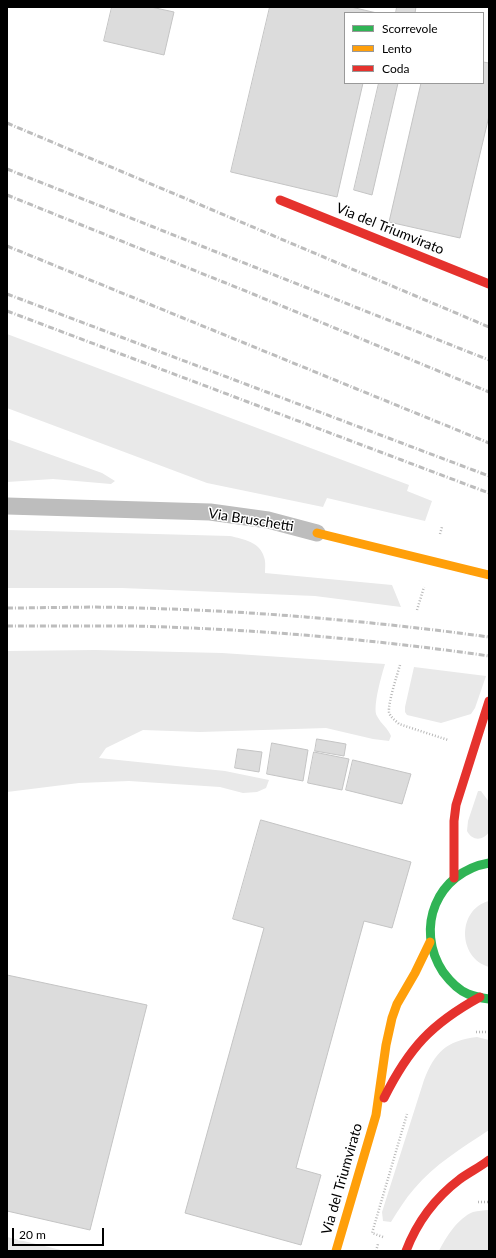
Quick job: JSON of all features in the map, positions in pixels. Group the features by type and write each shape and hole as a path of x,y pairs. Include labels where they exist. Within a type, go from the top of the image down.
{"street":[{"name":"Via del Triumvirato","path":"280,200 489,284"},
{"name":"Via Bruschetti","path":"318,533 489,575"},
{"path":"454,878 454,821 456,805 489,701"},
{"path":"485,998 467,993 448,978 439,967 433,956 429,930 435,903 454,878 472,867 488,862"},
{"name":"Via del Triumvirato","path":"336,1251 376,1115 386,1045 392,1018 397,1004 415,973 430,942"},
{"name":"Via del Triumvirato","path":"376,1115 399,1068 424,1036 447,1016 485,998"},
{"path":"406,1251 418,1225 430,1206 449,1188 489,1160"}],"lane":[{"name":"Via Bruschetti","path":"7,506 210,512 268,520 318,533"}],"path":[{"path":"417,610 424,585"},
{"path":"400,665 389,711 393,719 399,724 454,742"},
{"path":"471,1032 489,1032"},
{"path":"380,1236 372,1233 407,1114"}],"shaded area":[{"path":"7,334 409,485 407,491 432,501 425,521 327,498 323,507 207,483 7,408"},
{"path":"7,439 102,473 115,481 111,484 53,479 7,482"},
{"path":"7,530 230,536 250,542 259,548 265,559 265,573 392,585 401,607 315,596 122,588 7,588"},
{"path":"95,650 222,653 385,664 378,691 376,712 377,716 391,736 389,741 373,739 326,728 200,732 143,730 106,748 99,758 225,771 269,780 266,788 257,792 243,793 220,787 129,781 79,783 7,792 7,651"},
{"path":"414,667 486,676 475,708 471,714 441,723 407,715 405,712 405,707"},
{"path":"478,791 481,791 489,802 489,832 484,837 478,839 472,837 467,831 468,821"},
{"path":"489,901 489,967 478,962 471,954 466,944 465,934 466,923 471,913 478,906"},
{"path":"477,1037 489,1040 489,1130 449,1157 422,1180 402,1205 391,1222 383,1221 382,1212 428,1070 437,1055 450,1045 457,1041"},
{"path":"489,1210 489,1251 439,1251 457,1223 473,1212"},
{"path":"7,1237 65,1251 7,1251"}],"building":[{"path":"112,7 151,7 174,12 164,55 104,41"},
{"path":"270,7 351,7 373,12 344,12 344,84 363,84 337,197 231,172"},
{"path":"397,7 416,7 415,12 396,12"},
{"path":"484,62 489,63 489,116 460,238 389,222 421,84 484,84"},
{"path":"379,84 398,84 372,195 354,190"},
{"path":"317,739 346,744 344,756 315,751"},
{"path":"272,743 308,750 303,781 267,774"},
{"path":"238,749 262,752 259,772 235,768"},
{"path":"314,752 349,759 342,790 308,783"},
{"path":"353,760 411,774 402,804 346,790"},
{"path":"261,820 411,862 392,928 364,921 296,1168 321,1175 301,1245 185,1213 264,928 233,919"},
{"path":"7,975 147,1005 90,1230 7,1211"}],"railway":[{"path":"7,123 489,327"},
{"path":"7,169 489,360"},
{"path":"7,195 253,294 489,392"},
{"path":"7,246 489,443"},
{"path":"7,294 489,476"},
{"path":"7,311 489,493"},
{"path":"7,608 105,607 181,609 269,614 401,626 489,637"},
{"path":"7,626 179,627 268,632 356,640 489,656"}],"traffic: fast":[{"path":"489,863 471,868 456,878 444,890 436,904 431,921 431,938 435,955 443,972 461,990 476,997 489,999"}],"traffic: slow":[{"path":"317,533 489,575"},
{"path":"336,1251 376,1115 386,1045 392,1018 397,1004 415,973 430,942"}],"traffic: jam":[{"path":"280,200 489,284"},
{"path":"454,878 454,821 456,805 489,701"},
{"path":"384,1098 393,1080 412,1051 423,1039 448,1017 480,997"},
{"path":"406,1251 421,1220 435,1202 451,1186 489,1160"}]}
